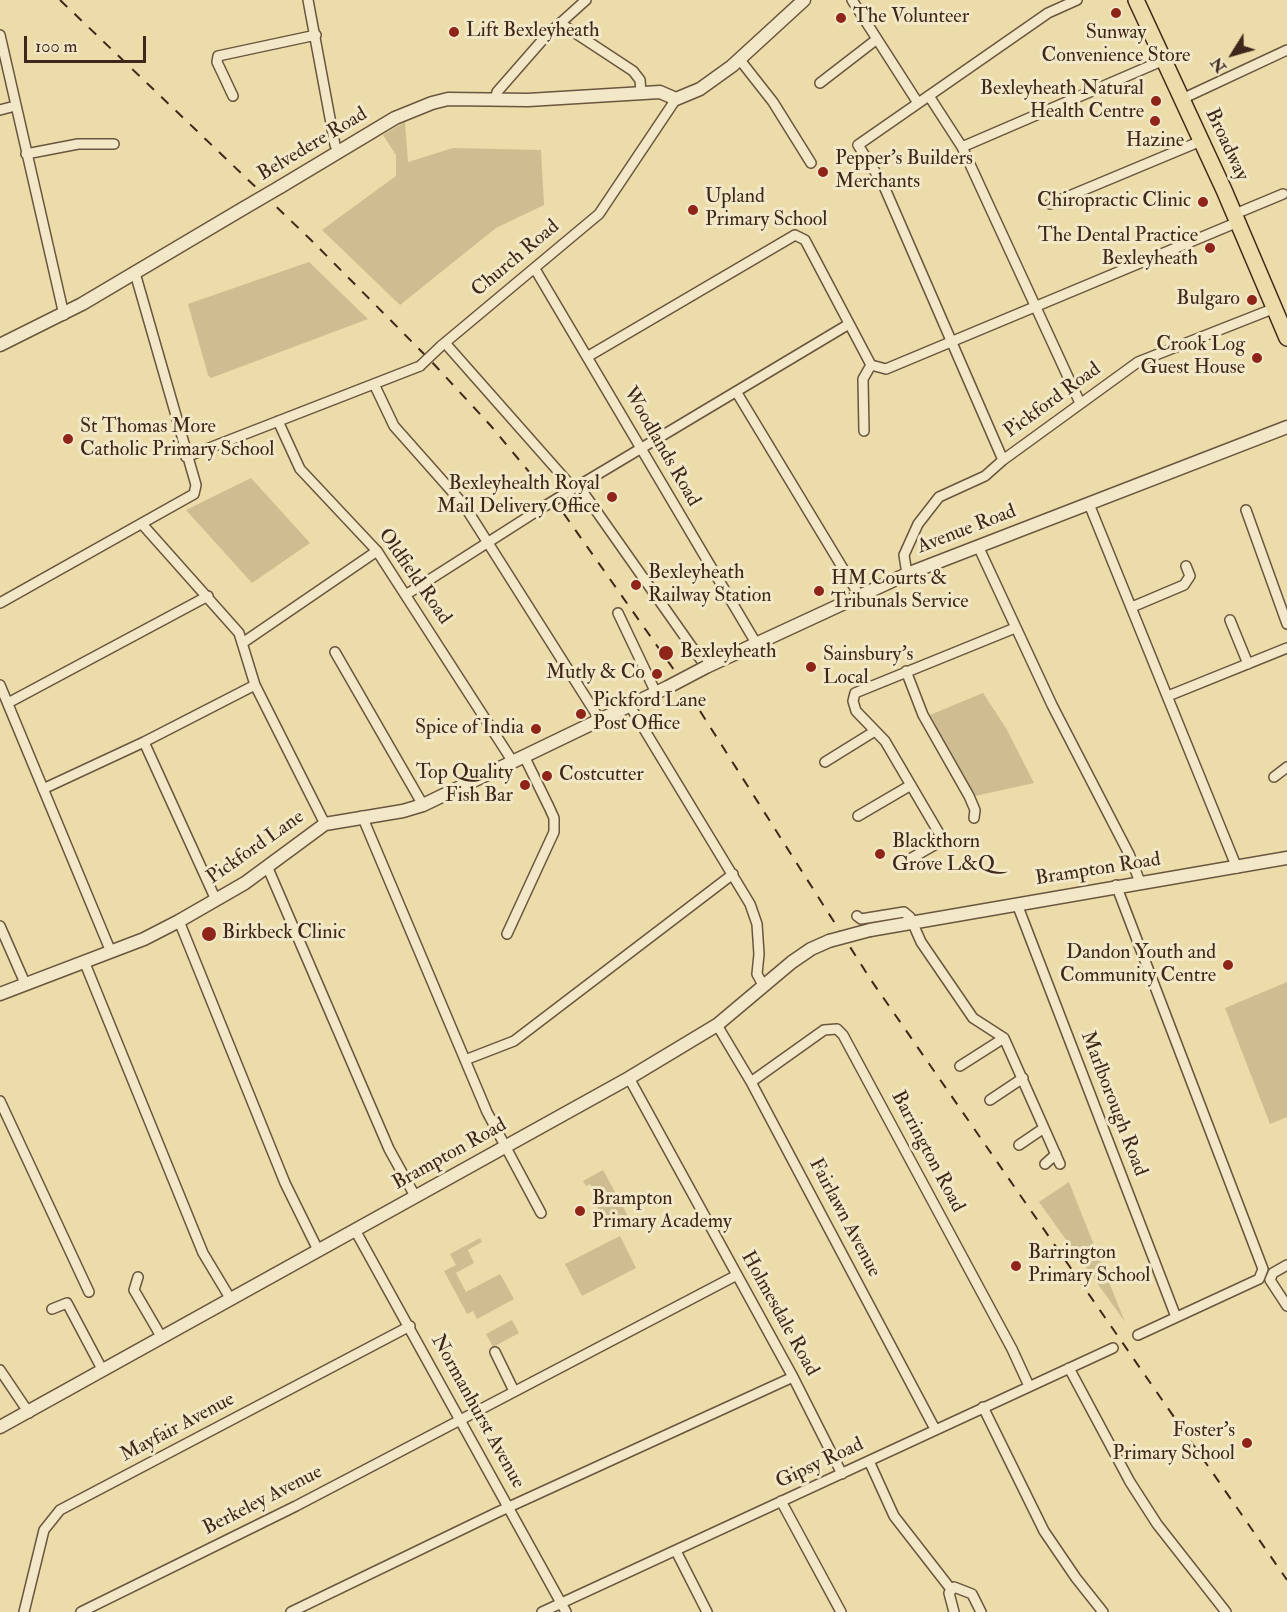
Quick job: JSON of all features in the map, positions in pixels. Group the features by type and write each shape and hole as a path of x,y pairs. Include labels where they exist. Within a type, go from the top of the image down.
{"main road":[{"name":"Broadway","path":"1136,0 1236,218 1287,338"}],"street":[{"path":"308,0 335,145 339,152"},
{"path":"495,100 497,92 560,23 586,0"},
{"path":"676,99 700,89 740,60 804,0"},
{"path":"852,0 918,103"},
{"path":"1004,460 883,184 858,145 1048,13 1077,0"},
{"path":"560,23 633,71 640,80 642,92"},
{"path":"232,96 213,54 316,35"},
{"path":"0,36 64,315"},
{"path":"820,83 877,39"},
{"path":"1182,99 1287,50"},
{"path":"740,60 772,102 811,163"},
{"path":"962,147 1164,60"},
{"name":"Belvedere Road","path":"0,345 64,315 408,112 432,103 447,99 495,100 642,92 660,92 676,99"},
{"path":"929,96 962,147 1080,403"},
{"name":"Church Road","path":"186,457 420,366 443,344 599,214 676,99"},
{"path":"0,110 15,106"},
{"path":"1050,204 1201,141"},
{"path":"26,154 78,144 114,144"},
{"path":"587,357 791,236 800,236 806,240 871,365 886,369 1034,307 1286,195"},
{"name":"Woodlands Road","path":"535,269 756,643"},
{"path":"0,603 195,494 196,485 186,457 135,273"},
{"name":"Pickford Road","path":"907,574 904,555 918,524 939,497 985,476 1138,362 1275,308"},
{"path":"407,594 640,447 737,393 849,324"},
{"path":"443,344 573,488 706,667"},
{"path":"864,431 863,378 871,365"},
{"path":"374,384 394,426 464,505 600,720"},
{"path":"737,393 859,595"},
{"name":"Oldfield Road","path":"278,421 300,469 377,551 518,759 554,818 554,832 507,934"},
{"name":"Avenue Road","path":"668,687 756,643 907,574 1287,427"},
{"path":"1089,504 1238,868"},
{"path":"1246,510 1287,624"},
{"path":"142,525 208,596 244,642 255,685 325,824"},
{"path":"978,546 1015,628 1129,854 1140,882"},
{"path":"244,642 377,551"},
{"path":"1132,607 1184,585 1190,576 1186,566"},
{"path":"1276,593 1287,589"},
{"path":"8,703 208,596"},
{"path":"618,613 656,693"},
{"path":"1230,620 1248,664"},
{"path":"910,859 943,840 885,741 856,711 853,701 855,693 1015,628"},
{"path":"1168,696 1287,648"},
{"path":"335,652 423,804"},
{"path":"906,671 923,715 969,796 975,810 974,818"},
{"path":"0,685 111,952"},
{"path":"43,789 144,742 255,685"},
{"name":"Pickford Lane","path":"0,994 111,952 179,921 216,900 325,824 362,816 403,811 423,804 668,687"},
{"path":"630,706 750,904 758,924 757,974 764,987"},
{"path":"825,762 875,731"},
{"path":"144,742 216,900"},
{"path":"1274,777 1287,767"},
{"path":"858,816 910,785"},
{"path":"362,816 487,1112 541,1213"},
{"name":"Brampton Road","path":"0,1427 29,1413 230,1298 629,1078 717,1025 801,956 830,940 870,930 1116,885 1238,868 1287,858"},
{"path":"267,866 389,1149 415,1196"},
{"path":"465,1060 514,1041 733,874"},
{"path":"1116,885 1267,1276 1287,1306"},
{"name":"Marlborough Road","path":"1017,904 1176,1317"},
{"name":"Brampton Road","path":"856,916 861,919 904,912 915,923"},
{"path":"179,921 285,1183 318,1250"},
{"path":"915,923 921,942 973,1018 1004,1038 1058,1159 1045,1164"},
{"path":"0,926 25,983"},
{"path":"84,961 203,1253 230,1298"},
{"name":"Fairlawn Avenue","path":"717,1025 751,1082 935,1429"},
{"name":"Barrington Road","path":"751,1082 824,1030 837,1029 843,1035 1012,1349 1029,1386"},
{"path":"960,1065 1004,1038"},
{"name":"Holmesdale Road","path":"629,1078 793,1377 842,1474"},
{"path":"990,1100 1023,1078"},
{"path":"0,1101 89,1292"},
{"path":"1019,1145 1044,1128"},
{"name":"Normanhurst Avenue","path":"355,1230 410,1326 563,1608"},
{"path":"1138,1335 1287,1265"},
{"name":"Berkeley Avenue","path":"81,1612 296,1506 737,1275"},
{"path":"138,1276 134,1290 162,1338"},
{"path":"52,1309 67,1303 103,1371"},
{"name":"Mayfair Avenue","path":"24,1612 44,1530 60,1510 410,1326"},
{"name":"Gipsy Road","path":"542,1612 563,1608 676,1551 1113,1348"},
{"path":"495,1352 514,1391"},
{"path":"1069,1368 1130,1482 1157,1524 1226,1612"},
{"path":"0,1370 29,1413"},
{"path":"291,1612 793,1377"},
{"path":"983,1407 1044,1531 1076,1578 1103,1612"},
{"path":"869,1461 894,1516 950,1588 949,1599 954,1612"},
{"path":"781,1502 841,1612"},
{"path":"676,1551 707,1612"},
{"path":"950,1588 963,1589 972,1594 981,1612"}],"shaded area":[{"path":"405,122 408,162 453,148 541,150 544,205 496,228 400,305 322,230 396,176 396,155 383,135"},
{"path":"309,262 368,319 211,378 208,375 188,304"},
{"path":"251,478 310,543 252,583 186,510"},
{"path":"983,693 1006,728 1034,783 975,796 930,715"},
{"path":"1287,982 1287,1117 1270,1124 1225,1008"},
{"path":"603,1170 628,1216 608,1227 593,1199 597,1196 590,1184 586,1186 583,1181"},
{"path":"1069,1182 1078,1205 1125,1322 1039,1202"},
{"path":"620,1236 636,1268 582,1296 565,1264"},
{"path":"480,1238 482,1242 468,1250 474,1263 456,1273 466,1292 500,1274 514,1299 477,1319 473,1311 467,1314 444,1271 456,1265 450,1254"},
{"path":"512,1320 519,1333 493,1347 486,1334"}],"railway":[{"path":"60,0 311,240 431,361 491,426 564,514 672,667 871,980 1287,1580"}],"place":[{"name":"Sunway Convenience Store","path":"1116,13"},
{"name":"The Volunteer","path":"841,18"},
{"name":"Lift Bexleyheath","path":"454,32"},
{"name":"Bexleyheath Natural Health Centre","path":"1156,101"},
{"name":"Hazine","path":"1155,121"},
{"name":"Pepper's Builders Merchants","path":"823,172"},
{"name":"Chiropractic Clinic","path":"1203,202"},
{"name":"Upland Primary School","path":"693,210"},
{"name":"The Dental Practice Bexleyheath","path":"1210,248"},
{"name":"Bulgaro","path":"1252,300"},
{"name":"Crook Log Guest House","path":"1257,358"},
{"name":"St Thomas More Catholic Primary School","path":"68,439"},
{"name":"Bexleyhealth Royal Mail Delivery Office","path":"612,497"},
{"name":"Bexleyheath Railway Station","path":"636,585"},
{"name":"HM Courts & Tribunals Service","path":"819,591"},
{"name":"Bexleyheath","path":"666,653"},
{"name":"Sainsbury's Local","path":"811,667"},
{"name":"Mutly & Co","path":"657,674"},
{"name":"Pickford Lane Post Office","path":"581,714"},
{"name":"Spice of India","path":"536,729"},
{"name":"Costcutter","path":"547,776"},
{"name":"Top Quality Fish Bar","path":"525,785"},
{"name":"Blackthorn Grove L&Q","path":"880,854"},
{"name":"Birkbeck Clinic","path":"209,934"},
{"name":"Dandon Youth and Community Centre","path":"1228,965"},
{"name":"Brampton Primary Academy","path":"580,1211"},
{"name":"Barrington Primary School","path":"1016,1266"},
{"name":"Foster's Primary School","path":"1247,1443"}]}
